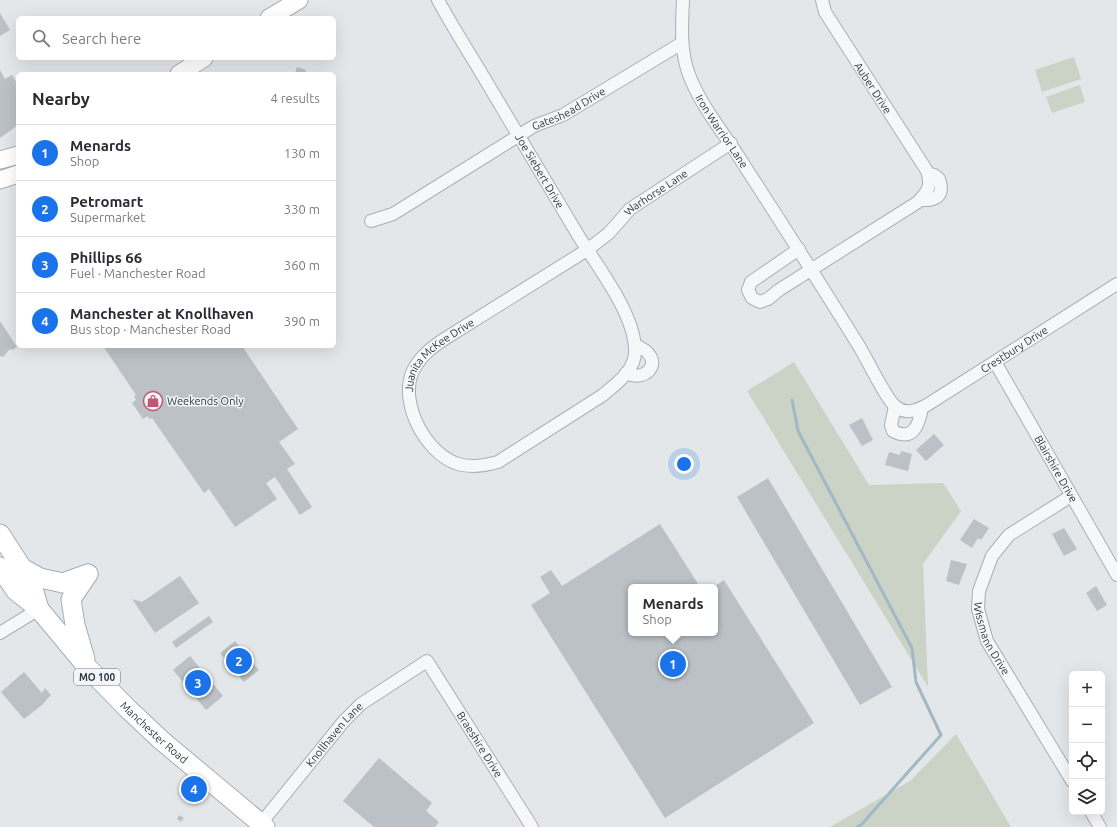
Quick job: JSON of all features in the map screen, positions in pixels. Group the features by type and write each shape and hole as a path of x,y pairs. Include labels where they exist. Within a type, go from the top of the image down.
{"main road":[{"name":"Manchester Road","path":"0,534 31,582 39,609"},
{"name":"Manchester Road","path":"0,567 16,592 39,609 88,668 147,728 261,826"},
{"path":"22,567 40,578 64,584 88,574 71,599 75,626 88,668"}],"street":[{"path":"272,16 299,0"},
{"name":"Joe Siebert Drive","path":"438,0 629,321 634,337 635,362"},
{"name":"Iron Warrior Lane","path":"683,0 682,43 688,71 700,99 731,143 812,270 869,362 891,402 896,407"},
{"name":"Auber Drive","path":"812,270 920,200 929,190 930,184 928,174 825,12 822,0"},
{"name":"Gateshead Drive","path":"371,221 393,214 534,126 563,115 682,43"},
{"path":"182,72 201,60"},
{"name":"Warhorse Lane","path":"587,250 609,233 630,209 731,143"},
{"path":"0,160 16,156"},
{"path":"0,180 16,175"},
{"name":"Juanita McKee Drive","path":"587,250 429,350 419,361 412,374 408,393 415,421 437,451 455,462 486,466 498,462 603,395 635,362"},
{"path":"799,250 751,282 748,290 752,298 760,302 764,302 779,290 812,270"},
{"name":"Crestbury Drive","path":"896,407 909,412 922,408 1115,289"},
{"path":"626,373 629,375 642,374 648,372 652,366 652,360 649,354 643,348 635,345"},
{"name":"Blairshire Drive","path":"995,362 1117,575"},
{"path":"896,407 891,425 893,431 900,434 908,434 915,430 919,425 922,408"},
{"name":"Wissmann Drive","path":"1071,496 1008,535 992,556 979,591 978,609 987,641 1071,779"},
{"path":"0,633 39,609"},
{"name":"Knollhaven Lane","path":"261,826 344,721 361,704 427,661"},
{"name":"Braeshire Drive","path":"427,661 532,827"},
{"path":"1093,815 1100,827"}],"shaded area":[{"path":"1074,57 1081,79 1042,92 1035,70"},
{"path":"1080,85 1085,102 1052,113 1046,97"},
{"path":"794,362 869,485 943,483 961,511 923,564 928,687 747,391"},
{"path":"956,734 1011,827 830,827 910,781"}],"building":[{"path":"0,13 10,30 0,36"},
{"path":"297,67 306,70 306,72 296,72"},
{"path":"0,70 5,79 12,75 16,82 16,126 0,138"},
{"path":"0,321 16,348 12,350 10,349 3,357 0,356"},
{"path":"104,348 243,348 298,429 279,442 295,464 287,469 312,507 300,515 275,477 266,483 277,499 235,527 209,489 204,493 152,418 149,419 148,416 143,419 132,403 136,400 134,396 136,395"},
{"path":"862,418 873,440 862,446 849,425"},
{"path":"934,434 944,445 926,461 916,450"},
{"path":"901,451 912,454 908,471 885,465 889,452 900,455"},
{"path":"768,478 892,687 860,705 737,497"},
{"path":"974,519 989,528 981,540 978,538 972,548 960,540"},
{"path":"660,524 698,584 628,584 628,636 718,636 718,584 724,580 814,723 665,818 531,605 550,593 540,577 551,570 562,586"},
{"path":"1064,528 1077,549 1064,556 1052,534"},
{"path":"951,560 967,564 959,585 946,581"},
{"path":"180,576 199,603 155,633 132,599 142,602"},
{"path":"1096,586 1107,605 1097,611 1086,593"},
{"path":"209,616 213,622 176,648 172,642"},
{"path":"235,641 259,670 244,682 220,653"},
{"path":"190,656 223,696 206,710 173,670"},
{"path":"24,672 42,693 45,688 51,695 42,705 24,719 1,692"},
{"path":"379,758 432,803 426,811 439,822 435,827 374,827 343,801"},
{"path":"179,815 184,818 181,822 177,819"}],"waterway":[{"path":"792,400 798,431 912,648 916,682 941,735 861,825 857,827"}],"place":[{"name":"Weekends Only","path":"153,401"},
{"name":"Petromart","path":"239,661"},
{"name":"Menards","path":"673,664"},
{"name":"Phillips 66","path":"198,683"},
{"name":"Manchester at Knollhaven","path":"194,789"}]}
